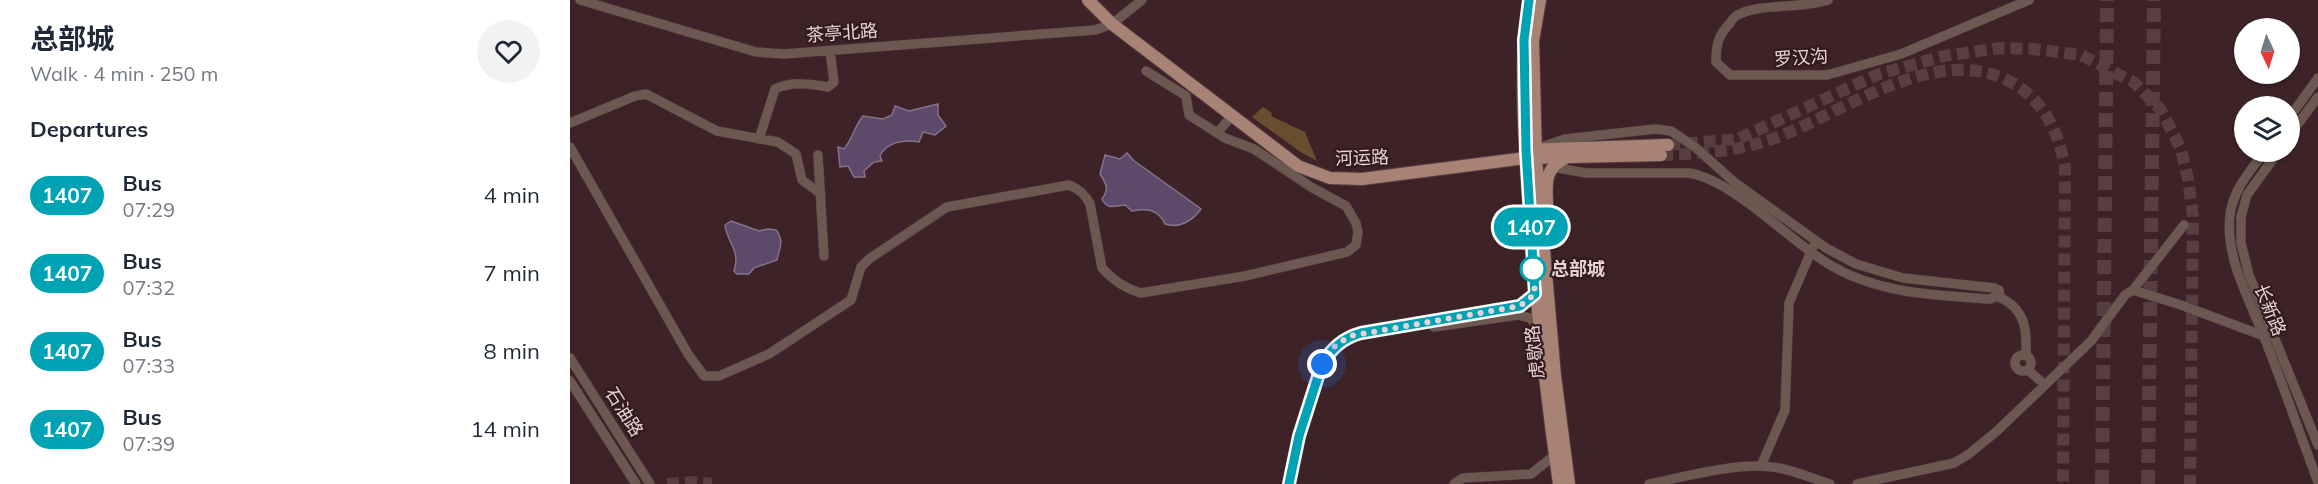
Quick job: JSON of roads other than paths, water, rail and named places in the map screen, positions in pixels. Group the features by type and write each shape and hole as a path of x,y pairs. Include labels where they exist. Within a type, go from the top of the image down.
{"main road":[{"name":"河运路","path":"1088,0 1231,117 1298,166 1330,178 1362,179 1531,154 1569,157 1665,150 1531,154 1362,172 1330,171 1314,167 1301,160 1115,22 1098,0"},
{"name":"虎歇路","path":"1529,0 1524,40 1531,154 1535,294 1559,484"},
{"name":"虎歇路","path":"1540,0 1533,41 1531,154 1568,478"},
{"path":"1542,240 1547,216 1547,176 1552,167 1569,157"}],"street":[{"name":"茶亭北路","path":"580,0 756,52 784,54 1095,30 1115,22"},
{"path":"1115,22 1142,0"},
{"name":"罗汉沟","path":"1828,0 1816,5 1738,14 1719,34 1716,45 1716,62 1730,75 1827,75 1902,54 2028,0"},
{"path":"759,139 775,89 783,85 806,84 828,87 834,81 830,51"},
{"path":"570,147 696,367 704,376 719,376 769,354 851,300 861,267 869,259 947,207 1069,185 1077,188 1085,194 1090,204 1102,268 1116,280 1141,293 1245,276 1347,252 1356,245 1358,232 1356,223 1346,206 1311,187 1254,149 1217,133 1190,115 1186,96 1146,71"},
{"path":"2300,103 2318,78"},
{"path":"570,123 635,96 646,94 717,131 778,142 796,154 802,180 821,194"},
{"path":"2300,121 2318,97"},
{"path":"1217,133 1231,117"},
{"path":"1531,154 1565,139 1664,129 1679,134 1734,182 1817,241 1856,264 1874,271 1915,280 1994,288 2000,293 1999,297"},
{"path":"818,155 824,256"},
{"path":"1552,167 1586,173 1689,173 1708,172 1711,167 1709,160"},
{"name":"长新路","path":"2257,162 2238,189 2230,213 2229,228 2234,260 2318,482"},
{"name":"长新路","path":"2271,162 2247,195 2241,217 2241,243 2249,275 2318,444"},
{"path":"1689,173 1719,183 1811,252 1846,273 1894,289 1924,294 1999,297 2010,303 2025,324 2026,356 2032,363 2028,370"},
{"path":"1857,484 1954,462 1969,454 2091,341 2184,225"},
{"path":"1761,466 1785,410 1789,303 1817,241"},
{"path":"2133,290 2181,304 2264,336"},
{"path":"1289,484 1299,436 1322,364 1342,340 1361,333 1520,306 1535,294"},
{"path":"1294,484 1306,432 1327,364 1345,344 1362,338 1507,315 1526,316 1538,328"},
{"path":"2026,356 2019,357 2015,364 2020,370 2028,370 2045,385"},
{"name":"石油路","path":"570,358 650,484"},
{"name":"石油路","path":"570,381 636,484"},
{"path":"2305,447 2315,459 2318,467"},
{"path":"1454,484 1463,478 1531,474 1555,454"},
{"path":"1649,484 1720,470 1761,466 1774,467 1830,484"},
{"path":"1568,478 1575,484"}],"tunnel":[{"path":"2102,484 2107,0"},
{"path":"2148,484 2154,0"},
{"path":"1668,145 1738,139 1879,74 1944,56 2000,48 2033,49 2081,55 2135,83 2161,110 2181,149 2188,179 2193,216 2190,484"},
{"path":"1661,155 1723,151 1753,145 1783,135 1870,94 1932,73 1964,70 1994,75 2022,89 2039,105 2051,124 2065,167 2063,484"},
{"path":"667,484 696,482 712,484"}],"place":[{"name":"总部城","path":"1533,269"}]}
